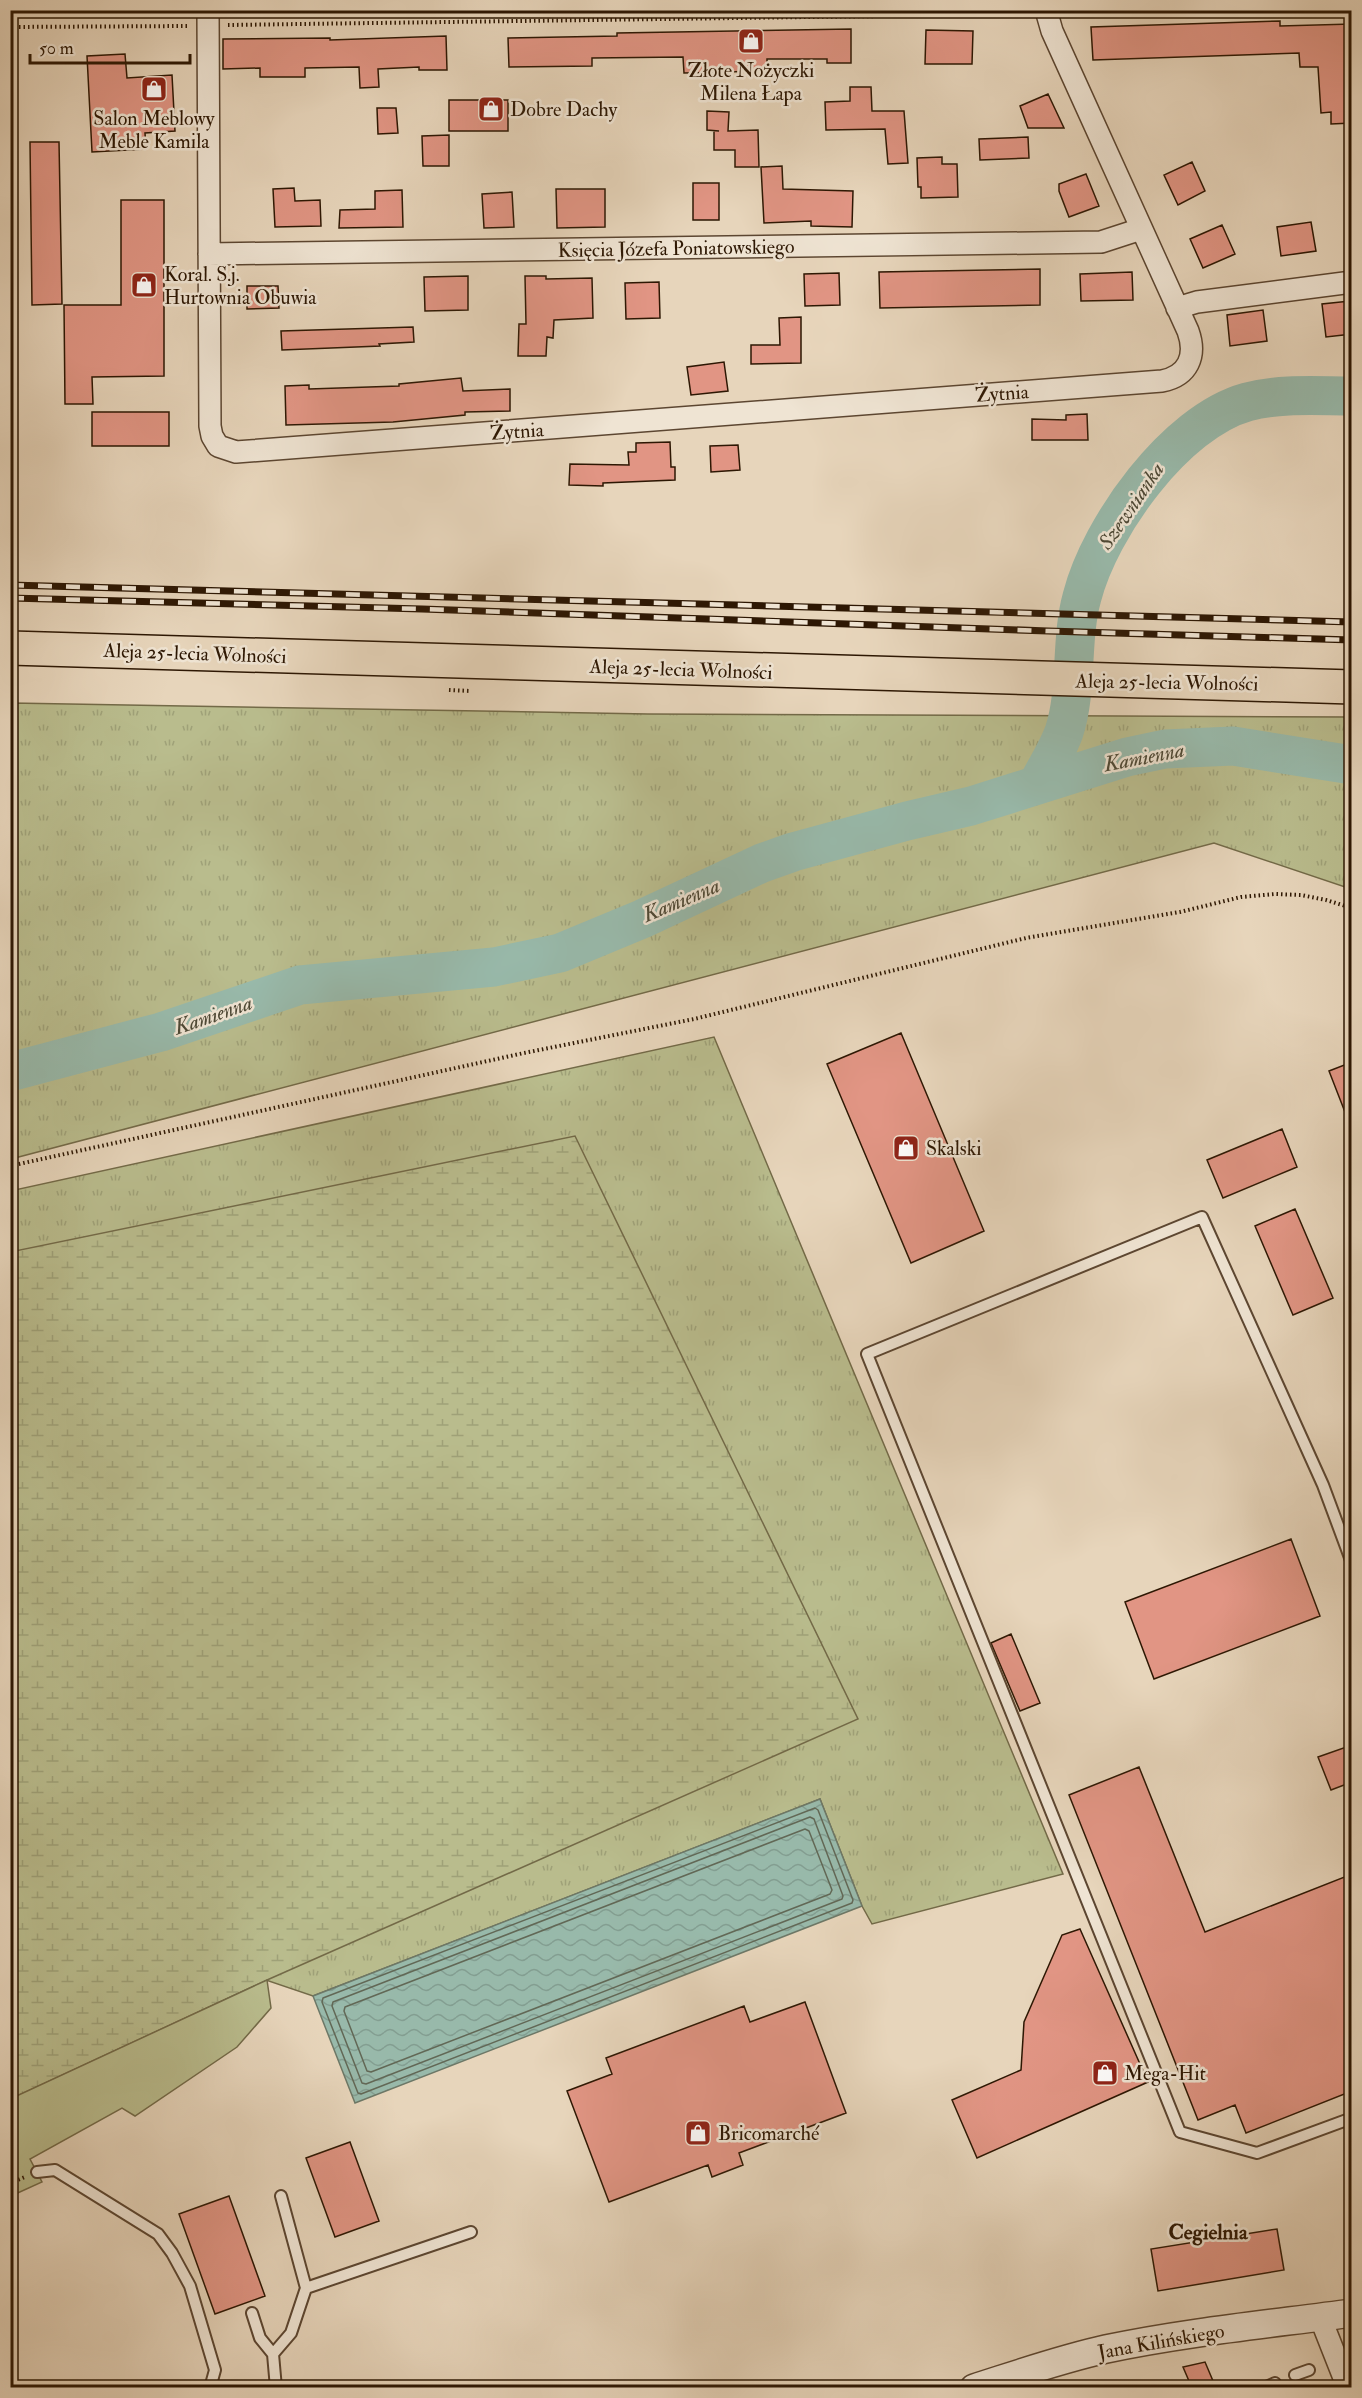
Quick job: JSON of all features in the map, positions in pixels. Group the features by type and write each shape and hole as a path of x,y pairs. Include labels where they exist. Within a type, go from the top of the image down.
{"main road":[{"name":"Aleja 25-lecia Wolności","path":"10,648 1352,687"}],"street":[{"path":"1046,12 1052,31 1177,308 1197,302 1352,282"},
{"name":"Żytnia","path":"208,18 210,426 212,436 218,446 236,452 1162,381 1178,376 1185,370 1191,357 1190,337 1177,308"},
{"name":"Księcia Józefa Poniatowskiego","path":"209,254 1101,242 1141,230"},
{"name":"Jana Kilińskiego","path":"974,2388 1065,2359 1107,2349 1193,2334 1352,2313"},
{"path":"1320,2317 1348,2388"}],"lane":[{"path":"1352,1563 1323,1485 1202,1217 867,1353 1180,2132 1257,2153 1352,2118"},
{"path":"37,2172 55,2169 159,2234 190,2286 215,2370 210,2388"},
{"path":"273,2354 291,2333 306,2288 281,2196"},
{"path":"306,2288 471,2232"},
{"path":"252,2313 260,2338 273,2354 276,2388"},
{"path":"1295,2375 1309,2370"},
{"path":"1264,2388 1275,2383"}],"path":[{"path":"10,27 208,18 1170,10"},
{"path":"10,1166 524,1053 694,1019 1026,938 1180,912 1241,897 1275,894 1301,895 1352,908"}],"green space":[{"path":"11,703 648,714 1351,717 1351,889 1214,843 11,1159"},
{"path":"714,1037 1063,1874 872,1924 862,1906 820,1799 313,1996 266,1980 11,2099 10,1191"},
{"path":"575,1136 858,1719 267,1980 11,2099 10,1252"},
{"path":"267,1980 271,2008 237,2047 135,2116 122,2108 30,2159 42,2182 11,2196 10,2099"}],"water":[{"path":"820,1799 862,1906 355,2103 313,1996"}],"building":[{"path":"1280,21 1280,26 1352,24 1352,123 1331,124 1331,112 1321,113 1318,67 1300,67 1299,53 1093,60 1091,27"},
{"path":"851,29 851,63 827,63 827,59 767,59 767,71 684,73 683,57 592,58 592,66 509,67 508,38 617,36 617,33"},
{"path":"926,30 973,31 972,64 925,64"},
{"path":"446,36 447,70 419,70 419,67 378,69 379,87 360,88 359,67 305,68 305,77 260,77 260,68 223,69 223,39 330,38 330,40"},
{"path":"125,54 127,78 172,75 175,131 145,133 146,149 92,152 87,56"},
{"path":"850,87 871,87 872,111 904,111 908,163 888,164 885,129 826,130 825,102 850,101"},
{"path":"1048,94 1064,128 1028,128 1020,106"},
{"path":"449,100 508,100 508,131 449,131"},
{"path":"377,108 396,108 398,133 378,134"},
{"path":"707,111 729,112 728,131 758,130 759,167 735,167 735,150 714,150 714,131 719,131 707,130"},
{"path":"449,135 449,166 423,166 422,136"},
{"path":"1028,137 1029,158 980,160 979,139"},
{"path":"30,142 59,142 62,304 32,305"},
{"path":"942,157 942,164 957,164 958,197 921,198 921,187 918,187 917,158"},
{"path":"1192,162 1205,191 1178,205 1164,175"},
{"path":"782,166 783,189 853,191 852,227 811,226 811,221 764,223 761,167"},
{"path":"1086,174 1099,206 1069,217 1059,191 1059,184"},
{"path":"693,183 719,183 719,220 693,220"},
{"path":"294,188 295,201 320,200 321,226 275,227 273,189"},
{"path":"556,189 605,189 605,227 557,228"},
{"path":"402,190 403,227 339,228 340,210 375,209 375,191"},
{"path":"512,192 514,227 484,228 482,194"},
{"path":"121,200 164,200 164,376 92,377 93,404 65,404 64,305 121,305"},
{"path":"1311,222 1316,251 1281,256 1277,227"},
{"path":"1222,225 1235,254 1203,268 1190,239"},
{"path":"1040,269 1040,305 880,308 879,272"},
{"path":"1132,272 1133,300 1081,301 1080,274"},
{"path":"839,273 840,305 805,306 804,274"},
{"path":"468,276 468,310 425,311 424,277"},
{"path":"525,276 546,276 546,279 592,278 593,318 554,320 553,338 547,337 546,356 518,356 519,324 526,324"},
{"path":"659,282 660,318 626,319 625,283"},
{"path":"247,286 278,286 279,308 247,309"},
{"path":"1350,301 1352,334 1326,337 1322,304"},
{"path":"1263,310 1267,341 1230,346 1227,315"},
{"path":"801,317 801,363 751,364 751,345 780,345 779,318"},
{"path":"413,327 414,342 379,344 380,346 282,350 281,331"},
{"path":"724,362 728,391 691,395 687,367"},
{"path":"461,378 463,391 510,389 510,411 465,412 465,415 393,422 286,425 285,386 309,385 309,389 399,386 399,384"},
{"path":"92,412 169,412 169,446 92,446"},
{"path":"1087,414 1088,440 1032,440 1032,419 1066,420 1066,415"},
{"path":"670,442 671,467 675,467 675,480 603,483 603,486 569,485 570,464 629,465 628,452 636,452 636,443"},
{"path":"738,445 740,470 711,472 710,446"},
{"name":"Skalski","path":"901,1033 984,1231 911,1263 827,1064"},
{"path":"1352,1062 1352,1125 1350,1125 1329,1071"},
{"path":"1282,1129 1297,1167 1223,1198 1207,1160"},
{"path":"1295,1209 1333,1298 1293,1315 1255,1226"},
{"path":"1291,1539 1320,1616 1154,1679 1125,1602"},
{"path":"1011,1634 1040,1703 1020,1711 991,1643"},
{"path":"1352,1745 1352,1782 1331,1790 1318,1757"},
{"path":"1139,1767 1205,1932 1352,1874 1352,2091 1246,2133 1235,2105 1198,2120 1069,1795"},
{"path":"1080,1929 1148,2082 977,2158 952,2100 1021,2070 1024,2022 1062,1935"},
{"path":"805,2002 846,2113 739,2153 743,2165 712,2177 708,2165 609,2202 567,2091 612,2074 606,2058 744,2006 750,2022"},
{"path":"350,2142 379,2221 335,2237 306,2158"},
{"path":"229,2196 265,2296 215,2314 179,2214"},
{"path":"1277,2229 1284,2270 1158,2291 1151,2249"},
{"path":"1205,2362 1216,2388 1192,2388 1183,2367"}],"waterway":[{"name":"Szewnianka","path":"1037,785 1064,732 1071,699 1078,613 1091,569 1123,510 1144,481 1193,431 1220,413 1260,399 1286,396 1352,396"},
{"name":"Kamienna","path":"10,1072 161,1032 300,985 494,967 560,953 642,919 762,863 793,852 971,806 1127,757 1165,749 1233,746 1352,765"}],"railway":[{"path":"10,585 1352,622"},
{"path":"10,598 422,609 1352,640"}],"place":[{"name":"Złote Nożyczki Milena Łapa","path":"751,41"},
{"name":"Salon Meblowy Meble Kamila","path":"154,89"},
{"name":"Dobre Dachy","path":"491,109"},
{"name":"Koral. S.j. Hurtownia Obuwia","path":"144,285"},
{"name":"Skalski","path":"906,1148"},
{"name":"Mega-Hit","path":"1105,2073"},
{"name":"Bricomarché","path":"698,2133"}],"district":[{"name":"Cegielnia","path":"1208,2232"}]}
